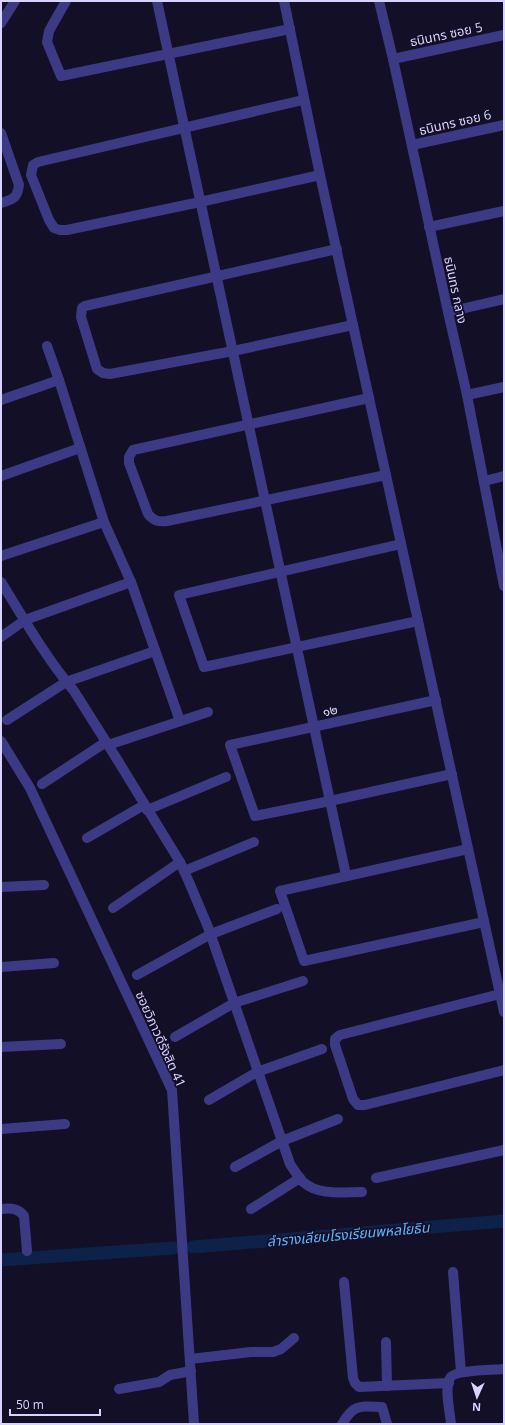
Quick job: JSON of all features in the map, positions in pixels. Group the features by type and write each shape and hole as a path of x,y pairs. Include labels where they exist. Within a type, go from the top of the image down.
{"street":[{"path":"1,23 15,1"},
{"path":"66,1 47,37 47,42 61,76 290,29"},
{"path":"157,1 346,875"},
{"path":"284,1 320,175 504,1012"},
{"name":"ธนินทร กลาง","path":"379,1 394,59 429,227 467,395 502,565 504,586"},
{"name":"ธนินทร ซอย 5","path":"394,59 504,35"},
{"path":"304,100 38,162 31,168 31,175 49,220 54,228 60,230 67,230 200,202 320,175"},
{"name":"ธนินทร ซอย 6","path":"412,145 504,125"},
{"path":"1,133 18,185 18,193 13,199 1,203"},
{"path":"429,227 504,211"},
{"path":"337,249 85,306 82,308 81,317 97,369 103,373 117,374 353,325"},
{"path":"448,312 504,299"},
{"path":"47,346 104,522 131,582 180,721"},
{"path":"1,400 59,380"},
{"path":"467,395 504,387"},
{"path":"369,398 133,450 129,457 129,464 148,514 154,521 167,521 386,475"},
{"path":"1,476 80,448"},
{"path":"484,481 504,476"},
{"path":"1,556 104,522"},
{"path":"401,544 179,595 204,667 418,621"},
{"path":"1,582 66,682 74,691 182,867 211,934 257,1072 290,1164 300,1178 313,1188 325,1192 362,1192"},
{"path":"1,636 25,620 131,582"},
{"path":"7,720 66,682 155,651"},
{"name":"๑๒","path":"330,801 256,816 230,745 436,700"},
{"path":"42,784 107,744 208,712"},
{"name":"ซอยวิภาวดีรังสิต 41","path":"1,741 30,788 172,1090 194,1424"},
{"path":"330,801 452,774"},
{"path":"87,838 146,807 226,777"},
{"path":"113,908 182,867 254,842"},
{"path":"468,849 346,875 280,891 304,961 484,922"},
{"path":"1,887 44,885"},
{"path":"137,975 211,934 277,909"},
{"path":"1,967 54,963"},
{"path":"175,1037 234,1003 302,981"},
{"path":"500,994 340,1035 335,1039 335,1045 353,1099 358,1105 365,1105 504,1070"},
{"path":"1,1047 61,1044"},
{"path":"209,1100 257,1072 322,1049"},
{"path":"235,1168 282,1141 338,1119"},
{"path":"1,1129 65,1124"},
{"path":"376,1178 504,1150"},
{"path":"251,1209 300,1178"},
{"path":"1,1209 13,1208 21,1212 24,1216 27,1251"},
{"path":"453,1272 461,1372"},
{"path":"344,1282 353,1378 359,1387 449,1383"},
{"path":"190,1359 251,1352 273,1352 281,1349 294,1338"},
{"path":"386,1342 387,1386"},
{"path":"451,1424 448,1388 450,1377 453,1374 461,1372 504,1369"},
{"path":"119,1389 159,1382 170,1375 191,1371"},
{"path":"342,1424 350,1411 363,1406 382,1407 387,1424"}],"waterway":[{"name":"ลำรางเลียบโรงเรียนพหลโยธิน","path":"193,1247 504,1221"},
{"name":"ลำรางเลียบโรงเรียนพหลโยธิน","path":"1,1260 173,1248"}]}
